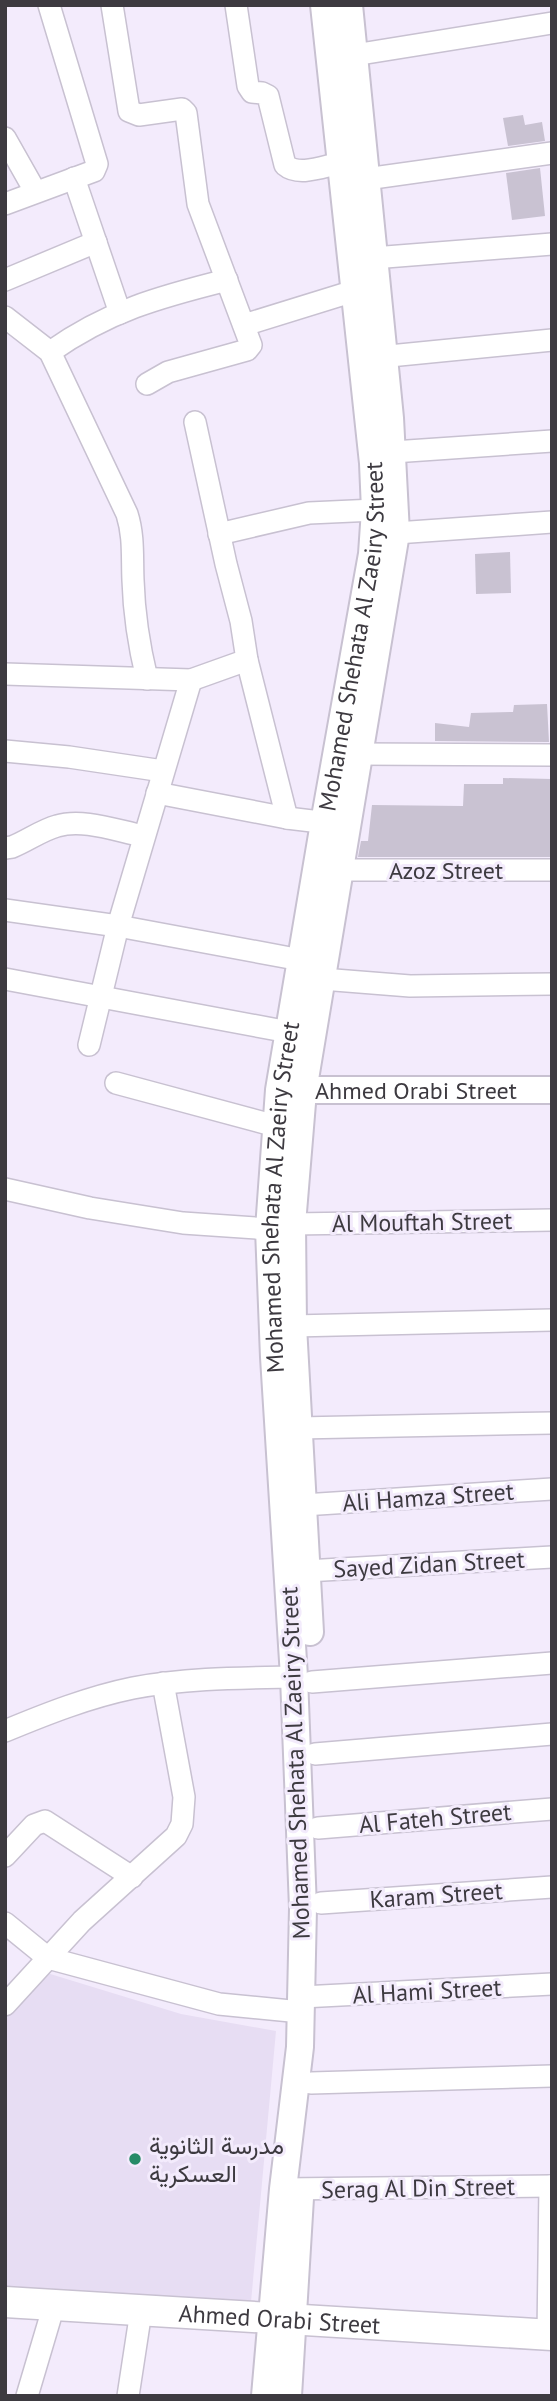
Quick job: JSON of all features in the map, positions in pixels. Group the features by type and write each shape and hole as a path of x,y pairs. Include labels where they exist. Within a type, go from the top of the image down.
{"main road":[{"name":"Ahmed Orabi Street","path":"5,2302 550,2335"}],"street":[{"path":"5,204 93,171 96,161 49,5"},
{"path":"112,5 129,111 139,115 182,109 186,113 198,204 251,345 247,350 168,372 146,384"},
{"path":"236,5 247,86 252,92 268,96 285,165 300,171 341,163"},
{"name":"Mohamed Shehata Al Zaeiry Street","path":"281,1226 291,1091 289,1032 301,960 336,824 358,754 396,533 393,452 354,291 324,5"},
{"name":"Mohamed Shehata Al Zaeiry Street","path":"265,2396 282,2318 292,2189 296,2082 321,1903 314,1754 303,1679 284,1357 286,1320 276,1126 291,1091 322,979 340,870 336,824 370,568 375,510 373,258 349,5"},
{"path":"354,55 552,23"},
{"path":"5,138 35,191"},
{"path":"366,179 552,153"},
{"path":"74,178 120,313"},
{"path":"5,280 96,242"},
{"path":"373,258 552,244"},
{"path":"50,352 71,337 158,297 227,280"},
{"path":"244,326 354,291"},
{"path":"5,317 50,352 127,514 132,530 136,622 148,679"},
{"path":"372,357 552,340"},
{"path":"195,422 241,621 247,660 287,818"},
{"path":"393,452 552,442"},
{"path":"219,534 309,513 375,510"},
{"path":"396,533 552,522"},
{"path":"5,674 191,680 247,660"},
{"path":"89,1045 118,926 191,680"},
{"path":"5,751 163,771"},
{"path":"358,754 552,755"},
{"path":"157,793 287,818 336,824"},
{"path":"5,848 54,826 65,824 81,824 144,836"},
{"name":"Azoz Street","path":"340,870 552,870"},
{"path":"5,910 118,926 301,960"},
{"path":"5,979 289,1032"},
{"path":"322,979 410,986 552,984"},
{"path":"116,1083 276,1126"},
{"name":"Ahmed Orabi Street","path":"291,1091 552,1090"},
{"name":"Al Mouftah Street","path":"5,1189 90,1208 183,1223 281,1226 552,1220"},
{"path":"286,1320 552,1321"},
{"name":"Mohamed Shehata Al Zaeiry Street","path":"284,1357 299,1428 306,1571 303,1908 311,2083 292,2189"},
{"path":"299,1428 552,1423"},
{"name":"Ali Hamza Street","path":"303,1505 552,1489"},
{"name":"Sayed Zidan Street","path":"306,1571 552,1558"},
{"path":"5,1731 89,1700 163,1683 303,1679 552,1663"},
{"path":"5,2005 82,1921 176,1836 182,1824 184,1811 163,1683"},
{"path":"314,1754 552,1734"},
{"name":"Al Fateh Street","path":"318,1828 552,1809"},
{"path":"5,1856 34,1825 45,1821 132,1877"},
{"name":"Karam Street","path":"321,1903 552,1887"},
{"path":"5,1923 47,1958"},
{"name":"Al Hami Street","path":"47,1958 219,2004 307,2002 552,1984"},
{"path":"311,2083 552,2076"},
{"path":"550,2335 551,2186"},
{"name":"Serag Al Din Street","path":"292,2189 551,2186"},
{"path":"27,2396 54,2305"},
{"path":"128,2396 141,2311"},
{"name":"Mohamed Shehata Al Zaeiry Street","path":"282,2318 288,2396"}],"shaded area":[{"name":"مدرسة الثانوية العسكرية","path":"47,1973 181,2014 276,2031 251,2302 5,2288 5,2020"}],"building":[{"path":"523,115 525,125 542,122 545,141 508,146 503,118"},
{"path":"540,168 545,216 512,220 506,173"},
{"path":"510,552 511,593 476,594 475,554"},
{"path":"547,704 549,742 435,741 435,723 469,727 471,713 513,712 514,705"},
{"path":"503,778 552,779 552,857 358,857 361,841 368,841 372,805 463,806 464,784 503,784"}],"place":[{"name":"مدرسة الثانوية العسكرية","path":"135,2159"}]}
